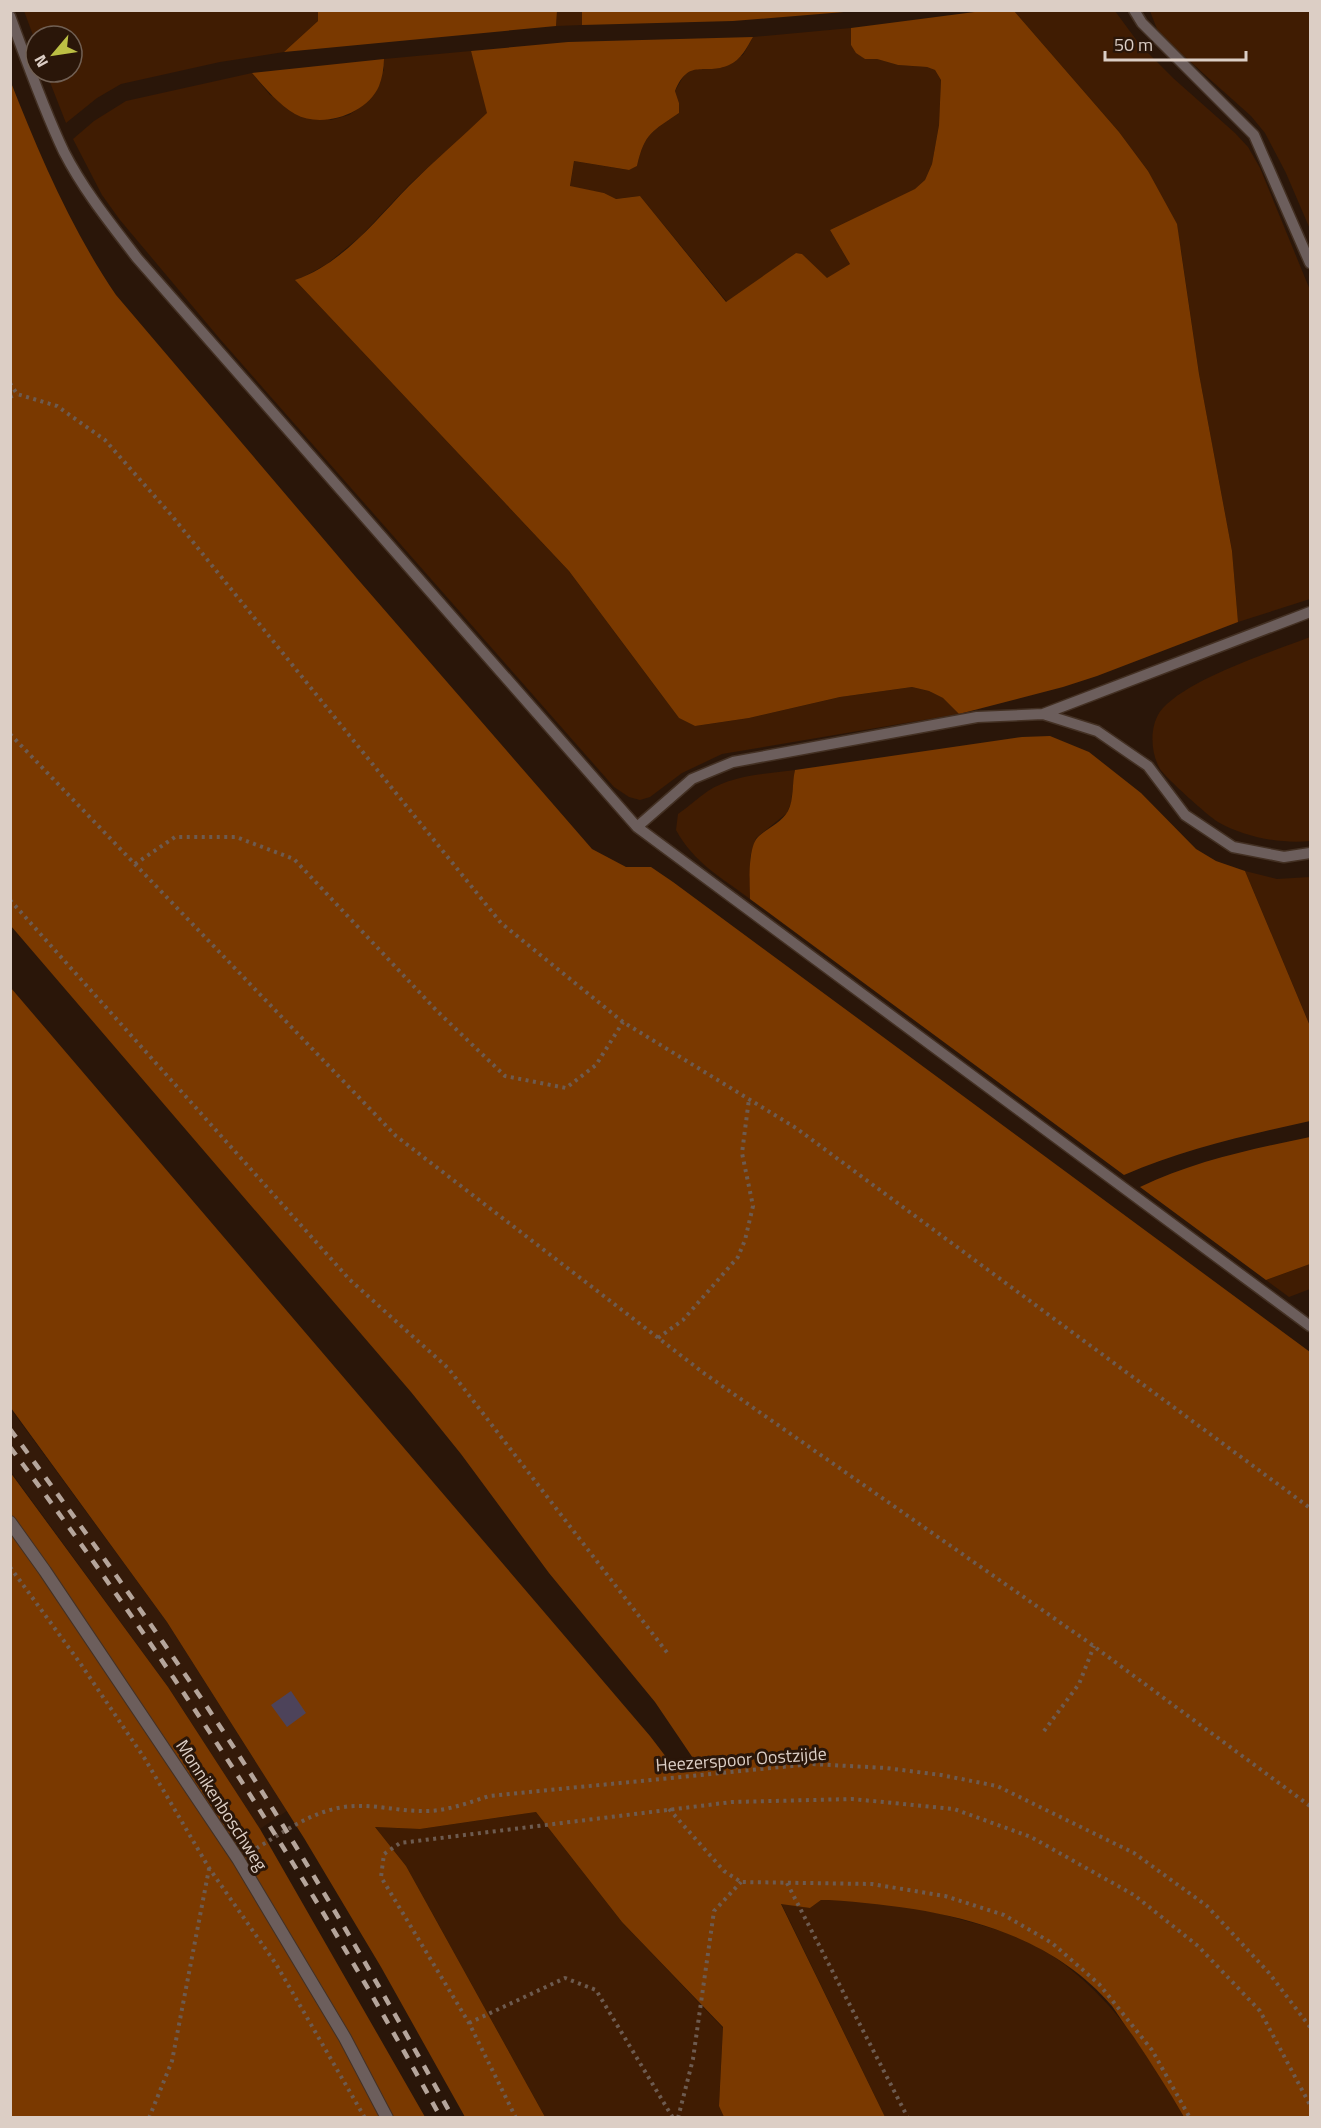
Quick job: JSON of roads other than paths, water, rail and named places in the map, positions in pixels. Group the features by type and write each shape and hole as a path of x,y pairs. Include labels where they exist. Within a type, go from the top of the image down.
{"street":[{"name":"Monnikenboschweg","path":"10,1522 238,1859 345,2038 387,2118"}],"lane":[{"path":"1134,10 1142,23 1254,135 1311,263"},
{"path":"10,16 44,107 65,154 94,202 137,258 637,827 1311,1326"},
{"path":"637,827 693,779 733,762 977,717 1043,714 1311,612"},
{"path":"1043,714 1097,731 1148,766 1185,815 1233,847 1284,857 1311,853"}],"railway":[{"path":"10,1429 167,1648 256,1782 357,1948 453,2118"},
{"path":"10,1447 126,1609 237,1775 342,1944 441,2118"}]}
